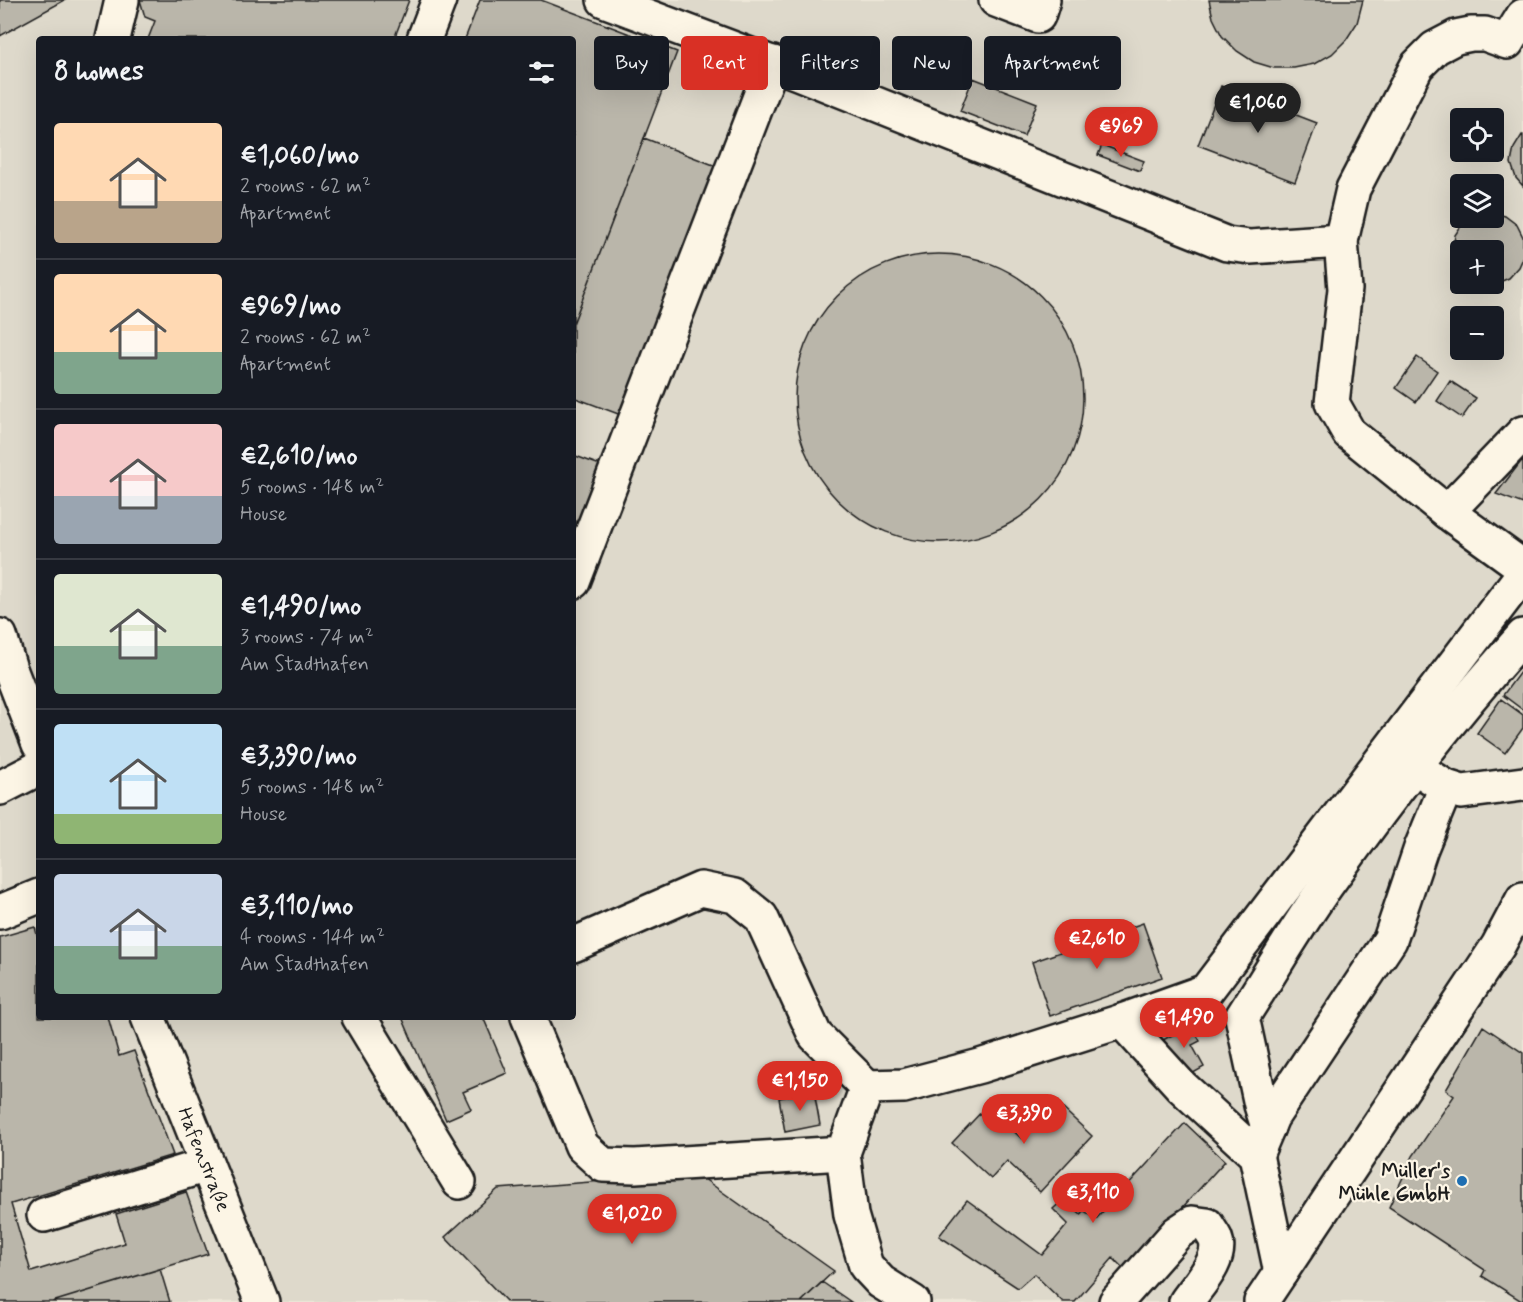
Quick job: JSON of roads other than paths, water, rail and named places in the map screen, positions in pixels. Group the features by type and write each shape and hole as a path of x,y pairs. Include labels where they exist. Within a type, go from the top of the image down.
{"street":[{"path":"114,36 122,0"},
{"path":"425,36 439,0"},
{"path":"604,0 772,63 1227,244 1250,247 1341,241"},
{"path":"996,0 1038,16 1043,0"},
{"path":"1518,38 1485,34 1456,37 1435,48 1417,66 1353,189 1341,241 1345,289 1332,403 1349,433 1447,512 1523,567"},
{"path":"576,574 772,63"},
{"path":"1447,512 1523,433"},
{"path":"576,944 702,889 735,896 761,917 815,1035 867,1087 904,1086 980,1066 1122,1021 1206,991 1523,574"},
{"path":"0,636 36,736"},
{"path":"1281,1272 1262,1141 1261,1105 1242,1017 1324,888 1414,767 1482,682 1523,636"},
{"path":"1414,767 1446,787 1462,792 1523,784"},
{"path":"0,788 36,770"},
{"path":"1262,1141 1272,1117 1390,940 1421,848 1446,787"},
{"path":"0,912 36,897"},
{"path":"1261,1302 1498,946 1523,899"},
{"name":"Hafenstraße","path":"149,1020 262,1302"},
{"path":"361,1020 459,1182"},
{"path":"529,1020 582,1146 603,1165 635,1166 843,1154"},
{"path":"1122,1021 1181,1086 1262,1141"},
{"path":"867,1087 843,1154 850,1215 866,1266 881,1282 913,1302"},
{"path":"44,1215 207,1165"},
{"path":"1116,1302 1177,1233 1192,1223 1207,1225 1216,1240 1216,1254 1210,1268 1186,1302"}],"place":[{"name":"Müller's Mühle GmbH","path":"1462,1181"}]}
